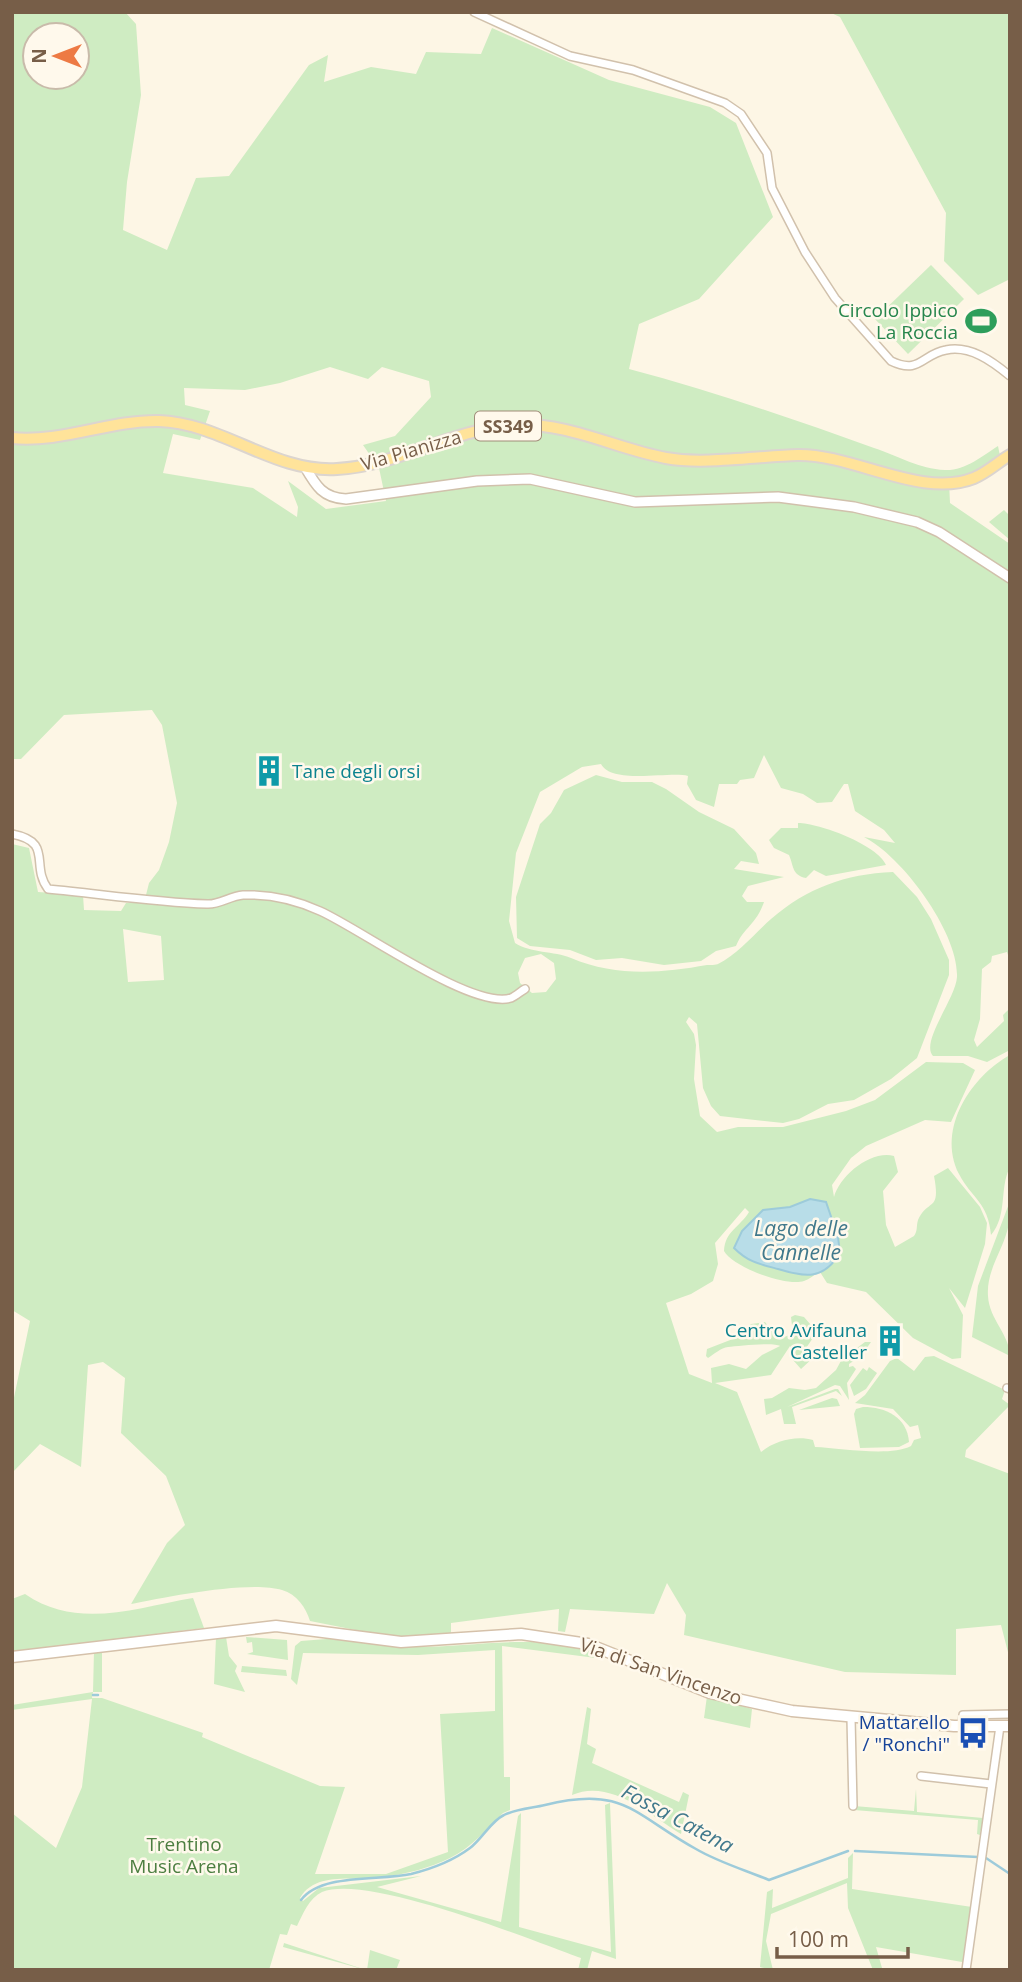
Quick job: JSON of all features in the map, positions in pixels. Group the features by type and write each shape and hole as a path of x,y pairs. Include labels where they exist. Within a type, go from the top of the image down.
{"main road":[{"name":"Via Pianizza","path":"12,438 58,437 135,422 160,421 197,426 305,467 339,469 483,429 517,425 572,432 622,449 669,458 815,455 937,484 972,479 1008,454"},
{"name":"Via di San Vincenzo","path":"12,1657 276,1626 401,1642 535,1635 569,1639 600,1648 723,1696 792,1711 962,1726 1005,1726"}],"street":[{"path":"474,12 570,55 633,70 725,103 741,114 767,153 772,188 835,298 891,361 903,367 916,366 944,349 963,349 975,352 1010,376"},
{"path":"305,467 319,491 331,498 346,499 477,481 530,479 635,502 778,497 854,507 917,522 939,532 1010,578"},
{"path":"12,834 28,837 38,848 41,880 48,889 199,904 214,904 242,895 286,899 322,912 436,977 489,997 511,998 524,989"},
{"path":"962,1726 963,1715 1010,1714"},
{"path":"976,1726 977,1715"},
{"path":"851,1718 853,1806"},
{"name":"Via di San Vincenzo","path":"966,1970 991,1784 1005,1726"},
{"path":"921,1776 991,1784"}],"green space":[{"path":"12,12 125,12 136,24 141,95 127,182 123,230 167,250 196,178 229,176 309,65 328,55 324,82 371,67 416,74 426,52 481,54 492,28 609,80 710,107 736,123 773,217 699,299 639,324 629,369 752,406 926,467 945,470 959,468 998,446 1000,456 983,469 949,482 950,503 1010,544 1010,961 1007,952 992,956 991,962 982,969 980,1019 974,1040 977,1047 1004,1021 1003,1015 1010,1008 1010,1050 987,1062 968,1056 933,1056 931,1041 957,977 949,939 938,918 911,878 879,847 864,837 895,843 884,830 855,811 848,784 844,784 832,802 817,803 803,794 781,788 764,755 754,778 740,780 737,784 719,784 714,807 696,800 687,784 688,776 629,776 607,770 601,764 582,767 540,792 516,853 509,921 515,943 528,949 622,971 673,970 718,964 798,899 843,880 893,872 917,897 931,919 949,960 949,975 917,1058 891,1079 854,1100 828,1104 799,1119 783,1123 720,1116 711,1106 703,1088 697,1024 689,1017 686,1022 694,1034 696,1045 694,1079 700,1116 717,1132 738,1127 783,1127 846,1111 875,1100 926,1062 963,1063 975,1070 951,1122 925,1120 866,1146 851,1158 832,1185 834,1197 837,1189 857,1166 875,1157 894,1156 898,1172 883,1191 886,1225 895,1247 914,1236 922,1213 935,1200 934,1176 948,1168 980,1207 987,1223 985,1244 965,1308 949,1288 963,1315 961,1358 952,1359 913,1338 866,1292 827,1283 820,1272 833,1257 812,1277 796,1282 761,1274 729,1257 724,1251 725,1244 749,1212 745,1208 715,1243 718,1264 713,1281 691,1294 666,1303 689,1374 712,1383 711,1368 729,1364 746,1369 762,1355 780,1346 764,1344 728,1347 708,1358 706,1356 707,1349 738,1337 738,1332 751,1324 765,1322 778,1339 793,1334 791,1317 795,1315 804,1317 817,1332 803,1354 814,1357 801,1369 793,1360 790,1346 771,1375 715,1383 737,1392 761,1452 779,1442 800,1438 813,1440 815,1447 864,1451 891,1451 911,1446 914,1440 921,1438 918,1425 910,1427 893,1409 855,1403 865,1395 890,1361 897,1358 914,1371 925,1357 934,1356 1005,1390 1002,1399 1010,1405 966,1450 965,1457 1010,1474 1010,1660 1001,1625 956,1629 956,1675 845,1672 684,1635 686,1615 667,1583 654,1614 570,1609 565,1632 558,1631 559,1609 451,1623 451,1635 401,1639 310,1621 296,1598 282,1590 268,1587 229,1588 131,1604 167,1543 185,1525 166,1476 121,1433 125,1378 103,1362 88,1365 81,1467 40,1444 12,1473 12,1407 30,1321 12,1310 12,844 29,848 38,892 83,895 84,910 121,911 126,903 144,903 149,883 159,870 169,842 177,803 162,725 152,710 64,715 21,759 12,759","holes":["330,367 368,379 382,367 429,381 431,397 395,436 363,445 379,468 386,501 326,509 288,481 298,507 297,517 253,488 163,473 173,434 200,440 210,411 185,405 184,388 245,390 280,383","123,929 161,936 164,980 128,982","541,954 554,963 556,979 546,992 532,993 520,983 518,973 525,958"]},
{"path":"829,12 1010,12 1010,279 978,295 944,261 946,213 840,17"},
{"path":"931,265 964,299 908,354 875,319"},
{"path":"1004,510 1010,516 1010,540 989,522"},
{"path":"596,775 622,782 652,782 666,789 699,812 734,829 756,853 759,864 741,861 734,869 784,877 748,886 742,896 747,902 764,902 736,946 716,951 701,961 664,965 622,958 596,960 570,950 530,946 517,938 516,897 540,824 551,813 564,790"},
{"path":"798,823 847,836 872,850 886,865 826,876 814,870 806,878 801,877 794,870 789,855 774,848 769,840 781,828 798,828"},
{"path":"1010,1055 1010,1167 1000,1219 991,1235 987,1215 959,1174 953,1157 952,1139 955,1122 971,1090 996,1064"},
{"path":"1010,1201 1009,1223 990,1277 988,1296 992,1312 1007,1341 1010,1356 972,1337 978,1286"},
{"path":"865,1342 871,1342 861,1356 849,1364 849,1367 856,1369 847,1383 849,1400 840,1386 835,1385 787,1407 835,1389 838,1389 842,1396 836,1391 792,1407 796,1424 784,1424 781,1409 766,1415 764,1399 772,1398 789,1388 816,1388 836,1370 842,1359"},
{"path":"869,1367 877,1373 866,1389 854,1396 850,1385 863,1368 867,1371"},
{"path":"832,1398 837,1399 840,1406 799,1410"},
{"path":"856,1409 880,1409 894,1415 904,1426 909,1442 899,1447 860,1448 854,1414"},
{"path":"25,1594 45,1605 86,1614 128,1611 193,1598 204,1628 12,1652 12,1599"},
{"path":"226,1637 229,1656 237,1666 235,1671 245,1692 214,1684 216,1638"},
{"path":"246,1637 287,1640 288,1660 247,1654 253,1652 252,1642 247,1643"},
{"name":"Trentino Music Arena","path":"339,1638 409,1647 527,1642 550,1643 597,1653 596,1658 502,1646 504,1777 510,1777 510,1810 503,1813 472,1844 458,1854 426,1868 383,1877 326,1880 307,1889 300,1898 303,1901 319,1888 421,1876 377,1887 501,1922 518,1816 521,1813 519,1927 611,1952 605,1805 610,1803 616,1959 592,1951 587,1970 578,1970 581,1958 489,1924 411,1900 344,1889 322,1892 313,1898 297,1926 291,1924 287,1935 280,1934 269,1970 12,1970 12,1813 56,1848 82,1787 92,1699 12,1710 12,1705 93,1692 92,1698 102,1698 203,1733 202,1737 320,1786 345,1787 315,1874 386,1874 448,1852 440,1714 495,1711 495,1650 418,1655 303,1653 297,1685 291,1679 295,1646 301,1641"},
{"path":"102,1650 102,1692 93,1692 94,1651"},
{"path":"242,1666 286,1670 287,1676 241,1672"},
{"path":"707,1696 752,1709 750,1728 704,1718"},
{"path":"587,1707 591,1709 587,1744 596,1749 592,1763 679,1802 683,1792 689,1795 681,1834 643,1809 615,1795 586,1791 572,1795"},
{"path":"916,1789 917,1812 983,1818 980,1835 977,1834 978,1820 854,1810 854,1806 914,1811"},
{"path":"853,1853 852,1889 972,1907 963,1970 962,1962 876,1947 882,1968 873,1970 848,1908 847,1883 771,1914 766,1941 773,1970 760,1967 767,1892 773,1889 772,1908 848,1878 848,1858"},
{"path":"284,1943 366,1970 283,1947"},
{"path":"370,1950 400,1960 396,1970 367,1970"}],"water":[{"name":"Lago delle Cannelle","path":"810,1199 826,1202 838,1237 840,1253 827,1268 812,1274 796,1274 754,1262 734,1248 742,1231 763,1210 790,1207"}],"waterway":[{"path":"93,1695 98,1695"},
{"name":"Fossa Catena","path":"301,1900 310,1891 336,1882 398,1876 434,1867 470,1848 504,1815 572,1800 611,1801 627,1807 704,1854 769,1880 848,1851"},
{"name":"Fossa Catena","path":"855,1851 978,1857"},
{"name":"Fossa Catena","path":"986,1858 1010,1874"}],"place":[{"name":"Circolo Ippico La Roccia","path":"981,321"},
{"name":"Tane degli orsi","path":"269,771"},
{"name":"Centro Avifauna Casteller","path":"890,1341"},
{"name":"Mattarello / \"Ronchi\"","path":"973,1733"}]}
